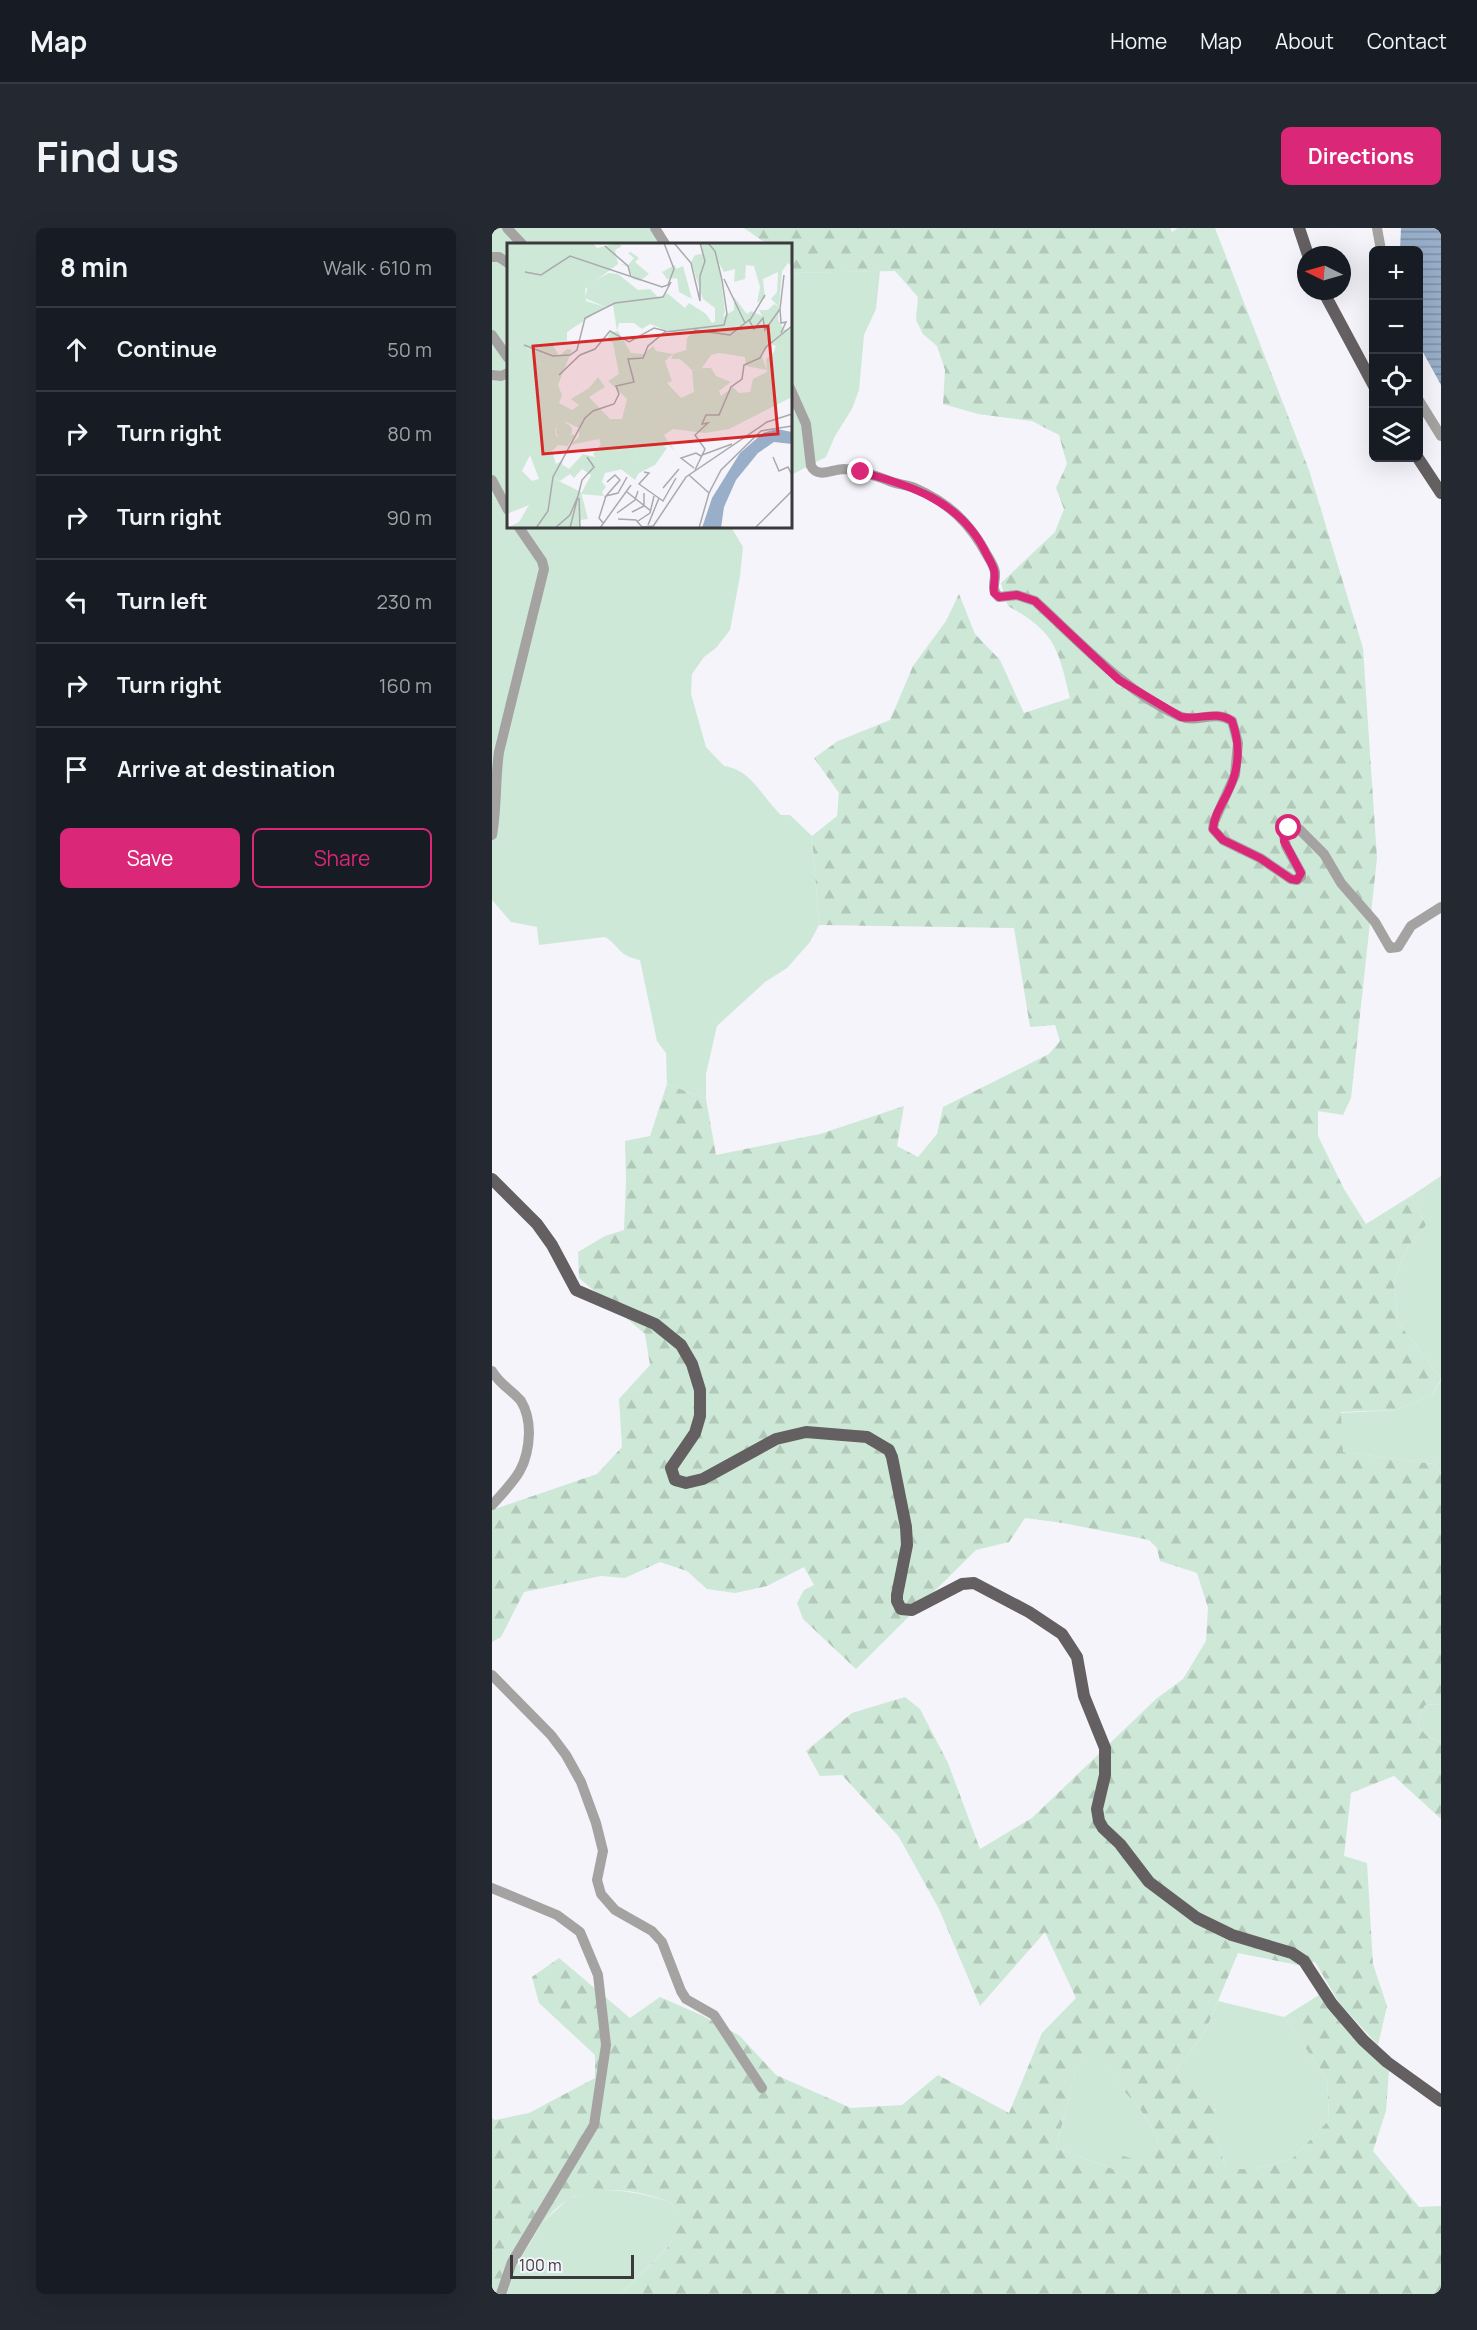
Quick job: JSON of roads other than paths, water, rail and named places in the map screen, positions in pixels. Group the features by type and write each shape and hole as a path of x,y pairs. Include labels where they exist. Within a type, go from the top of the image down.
{"main road":[{"path":"1299,228 1305,246"},
{"path":"1328,300 1369,378"},
{"path":"1421,462 1441,493"},
{"path":"492,1179 537,1224 552,1245 576,1290 655,1324 681,1345 692,1364 700,1389 700,1416 695,1433 671,1468 675,1479 686,1483 703,1479 776,1439 806,1432 867,1437 889,1450 906,1527 907,1545 897,1595 901,1609 912,1610 962,1584 975,1583 1029,1612 1062,1634 1077,1657 1084,1696 1105,1748 1105,1775 1097,1809 1103,1828 1120,1844 1149,1882 1197,1918 1232,1935 1292,1953 1304,1961 1332,2004 1363,2040 1387,2062 1441,2101"}],"street":[{"path":"507,228 521,243"},
{"path":"655,228 664,243"},
{"path":"1377,228 1380,246"},
{"path":"492,257 499,257 507,262"},
{"path":"492,335 507,357"},
{"path":"492,375 501,376 507,373"},
{"path":"792,392 806,424 811,466 814,472 849,469 912,487 933,497 964,520 976,533 995,572 993,588 994,593 999,597 1017,595 1035,601 1119,680 1160,706 1181,717 1192,719 1218,714 1232,721 1238,743 1238,759 1233,782 1214,822 1213,829 1216,835 1260,858 1291,879 1297,880 1301,873 1286,846 1284,836 1289,828 1299,829 1324,854 1341,883 1375,922 1390,948 1398,947 1411,926 1441,907"},
{"path":"1423,406 1441,436"},
{"path":"492,480 507,508"},
{"path":"492,835 496,817 496,773 499,752 544,569 542,561 520,528"},
{"path":"492,1371 498,1382 520,1400 527,1413 529,1424 528,1451 524,1466 492,1505"},
{"path":"492,1675 551,1735 566,1755 581,1782 596,1823 603,1851 597,1880 601,1894 615,1910 652,1931 662,1942 681,1991 686,1998 714,2015 762,2088"},
{"path":"492,1888 556,1915 580,1932 598,1975 606,2045 594,2126 512,2262 501,2294"}],"water":[{"path":"1401,228 1441,228 1441,385 1423,352 1423,246 1400,246"}]}
